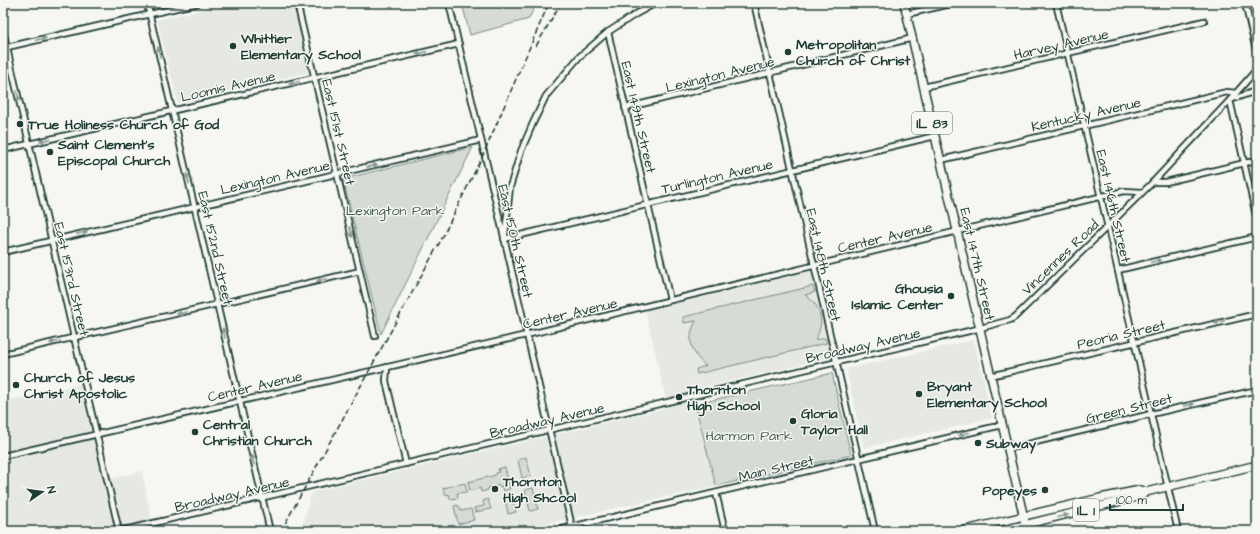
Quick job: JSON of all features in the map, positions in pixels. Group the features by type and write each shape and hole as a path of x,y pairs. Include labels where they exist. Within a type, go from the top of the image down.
{"main road":[{"name":"East 147th Street","path":"904,3 1026,528"},
{"name":"IL 1","path":"999,531 1026,528 1138,497 1146,492 1257,466"},
{"name":"IL 1","path":"961,531 1140,490 1146,492"}],"street":[{"name":"East 152nd Street","path":"147,3 270,531"},
{"path":"5,48 198,3"},
{"name":"East 151st Street","path":"297,3 375,336"},
{"name":"East 150th Street","path":"449,3 526,335 573,529"},
{"path":"504,239 510,187 521,151 546,96 579,56 608,32 656,3"},
{"name":"East 148th Street","path":"754,3 791,170 875,531"},
{"path":"907,14 954,3"},
{"name":"East 146th Street","path":"1056,3 1178,531"},
{"path":"1245,3 1257,55"},
{"name":"Harvey Avenue","path":"924,87 1204,21"},
{"name":"East 153rd Street","path":"3,31 5,48 52,240 120,531"},
{"name":"East 149th Street","path":"608,32 670,300"},
{"name":"Lexington Avenue","path":"625,108 913,38"},
{"name":"Loomis Avenue","path":"3,150 459,44"},
{"name":"Vincennes Road","path":"979,329 996,325 1015,317 1152,182 1230,100 1257,69"},
{"name":"Vincennes Road","path":"1230,100 1257,89"},
{"name":"Kentucky Avenue","path":"941,160 1227,92 1236,93"},
{"path":"1230,100 1257,220"},
{"name":"Turlington Avenue","path":"504,239 935,136"},
{"name":"Lexington Avenue","path":"3,252 481,140"},
{"path":"1152,182 1166,182 1257,160"},
{"name":"Center Avenue","path":"3,456 526,335 1124,191 1142,192"},
{"path":"1118,270 1257,237"},
{"path":"3,354 360,271"},
{"name":"Peoria Street","path":"990,376 1257,314"},
{"name":"Broadway Avenue","path":"120,531 979,329"},
{"path":"387,367 386,381 406,464"},
{"name":"Green Street","path":"1007,449 1257,390"},
{"name":"Main Street","path":"554,531 573,529 716,493 1002,425"},
{"path":"716,493 725,531"}],"shaded area":[{"name":"Whittier Elementary School","path":"230,3 293,3 309,72 178,103 157,20"},
{"name":"Thornton High School","path":"812,270 833,357 689,391 695,404 716,486 513,531 301,531 312,492 668,408 645,309"},
{"name":"Bryant Elementary School","path":"974,340 992,418 864,448 846,369"},
{"path":"88,382 112,479 142,471 151,518 162,516 166,531 3,531 3,402"}],"green space":[{"path":"462,3 536,3 529,19 470,35"},
{"name":"Lexington Park","path":"473,147 381,334 343,179"},
{"path":"813,286 815,292 805,295 815,304 820,315 820,327 815,340 825,338 827,343 697,374 696,369 706,366 697,356 692,345 691,334 696,321 684,323 683,317"},
{"name":"Harmon Park","path":"832,373 851,455 716,486 695,404"},
{"path":"526,457 531,476 522,478 518,460"},
{"path":"505,467 510,489 503,491 502,486 500,487 499,485 481,492 480,488 470,491 468,482 496,475 496,473 499,472 498,469"},
{"path":"465,483 467,492 457,493 458,498 450,499 449,494 445,495 443,488"},
{"path":"533,488 538,509 530,511 525,490"},
{"path":"511,493 516,512 508,514 504,494"},
{"path":"488,499 491,509 475,512 474,508 484,506 483,501"},
{"path":"458,505 461,511 471,509 474,520 458,524 454,506"}],"railway":[{"path":"281,531 442,238 484,153 549,3"},
{"path":"536,46 561,3"}],"place":[{"name":"Whittier Elementary School","path":"233,46"},
{"name":"Metropolitan Church of Christ","path":"788,52"},
{"name":"True Holiness Church of God","path":"20,124"},
{"name":"Saint Clement's Episcopal Church","path":"50,152"},
{"name":"Ghousia Islamic Center","path":"951,296"},
{"name":"Church of Jesus Christ Apostolic","path":"16,385"},
{"name":"Bryant Elementary School","path":"919,394"},
{"name":"Thornton High School","path":"679,397"},
{"name":"Gloria Taylor Hall","path":"793,421"},
{"name":"Central Christian Church","path":"195,432"},
{"name":"Subway","path":"978,443"},
{"name":"Thornton High Shcool","path":"495,489"},
{"name":"Popeyes","path":"1045,490"}]}
